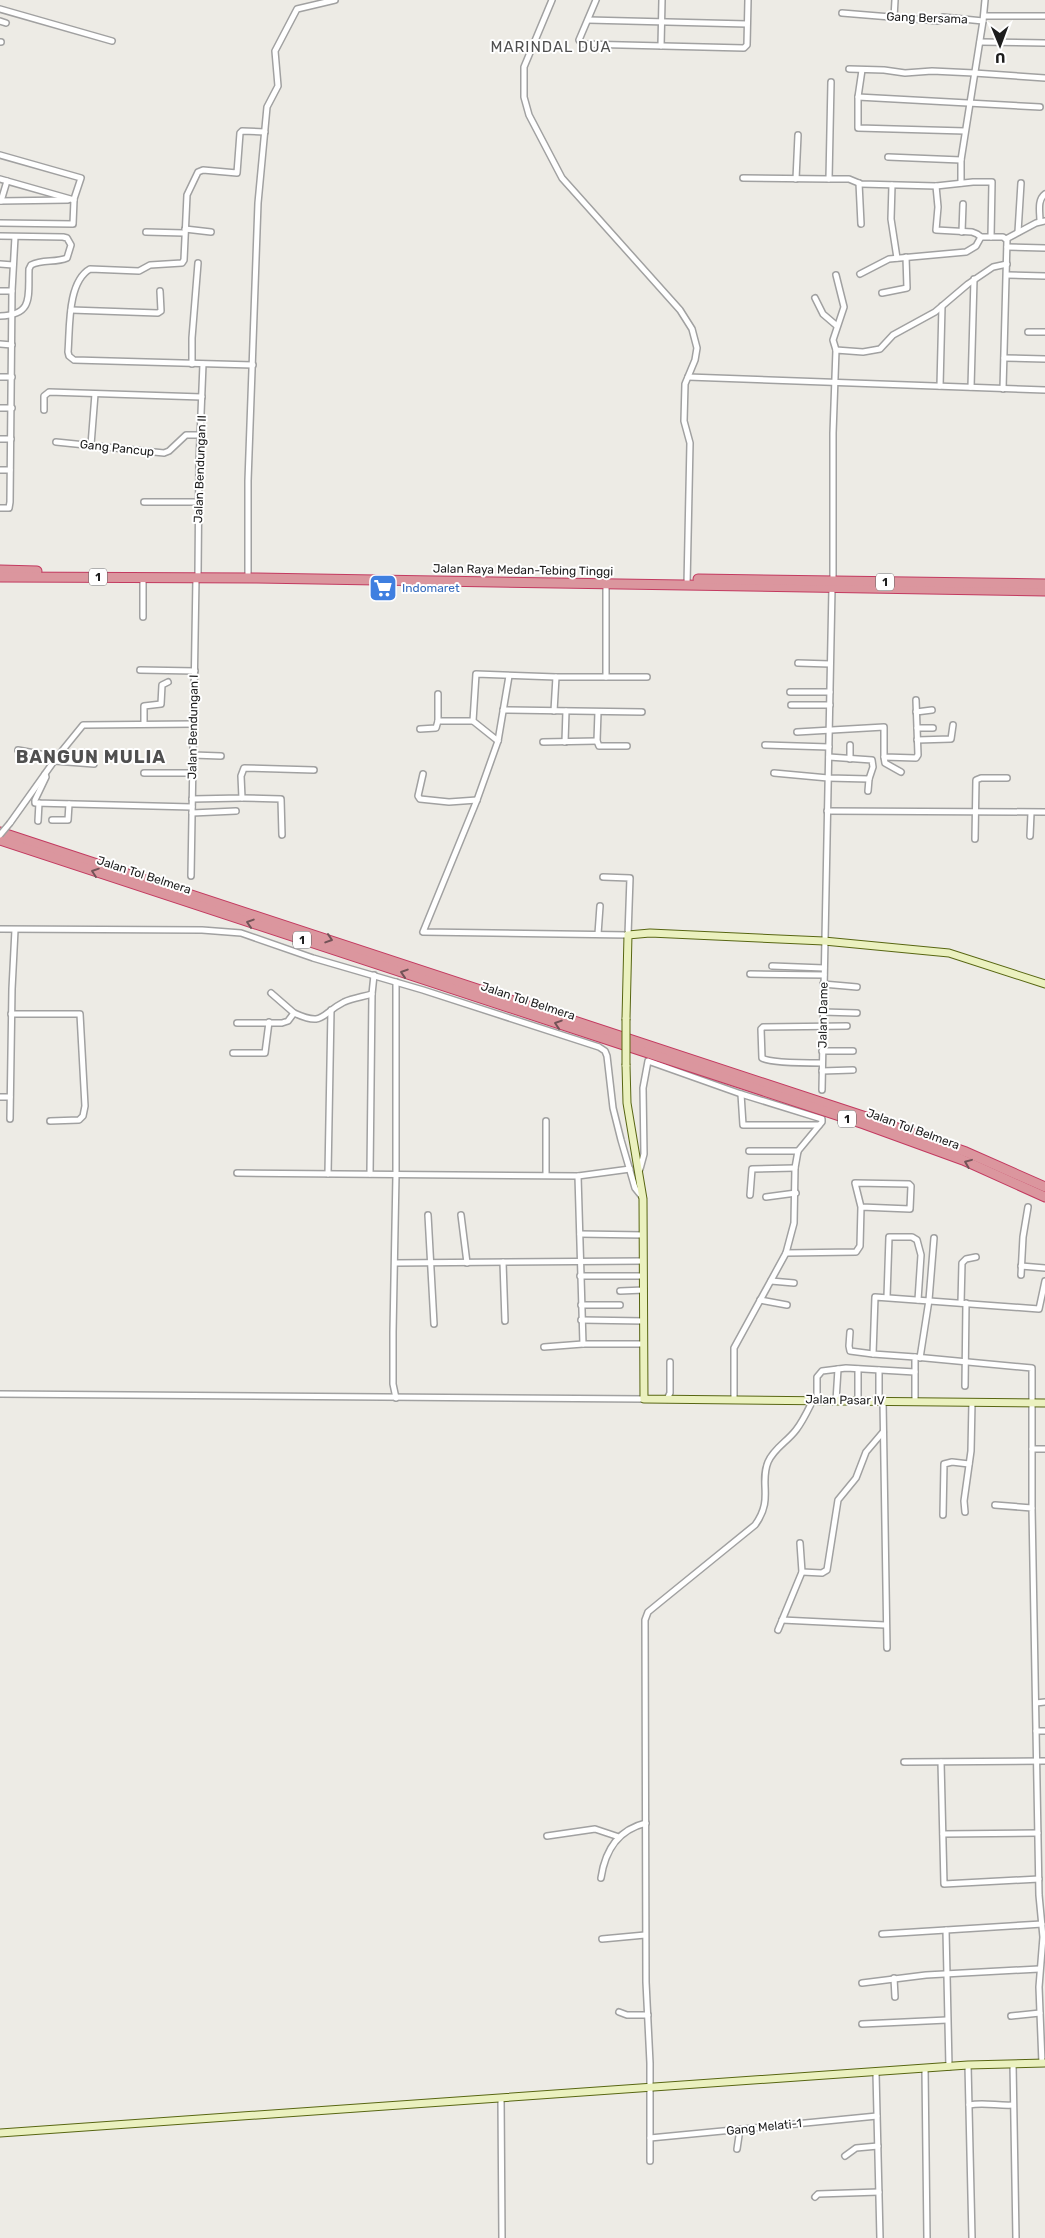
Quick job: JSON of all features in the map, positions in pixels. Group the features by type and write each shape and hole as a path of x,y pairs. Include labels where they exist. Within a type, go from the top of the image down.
{"highway":[{"name":"Jalan Raya Medan-Tebing Tinggi","path":"0,570 197,576 606,583 687,582"},
{"name":"Jalan Raya Medan-Tebing Tinggi","path":"0,577 248,575 687,582 1045,591"},
{"name":"Jalan Raya Medan-Tebing Tinggi","path":"832,585 1045,584"},
{"name":"Jalan Tol Belmera","path":"0,834 161,883 866,1117 966,1152 1045,1187"},
{"name":"Jalan Tol Belmera","path":"0,840 864,1124 963,1160 1045,1197"}],"street":[{"path":"248,575 248,481 257,222 267,107 278,86 275,62 276,46 296,9 335,0"},
{"path":"552,0 524,67 524,97 530,115 562,178 680,310 689,322 698,348 685,384 684,422 690,443 687,582"},
{"path":"596,0 579,40 582,44 744,48 747,45 748,0"},
{"path":"661,46 662,0"},
{"path":"894,18 895,0"},
{"path":"961,183 960,160 984,18 985,0"},
{"path":"0,9 112,42"},
{"name":"Gang Bersama","path":"842,13 939,21 944,16 984,18 1045,16"},
{"path":"588,20 747,24"},
{"path":"980,42 1045,43"},
{"path":"849,69 884,70 904,73 932,71 1045,78"},
{"path":"862,70 858,97 858,128 965,131"},
{"path":"829,178 831,82"},
{"path":"858,97 1040,107"},
{"path":"253,364 192,364 72,359 68,352 74,291 87,270 139,271 150,265 180,264 184,260 187,195 198,172 203,170 237,173 240,133 242,131 265,132"},
{"path":"796,179 798,135"},
{"path":"0,155 81,178 74,199 73,224 0,223"},
{"path":"888,157 960,160"},
{"path":"743,178 829,178 849,179 860,183 936,186 992,182 991,237"},
{"path":"0,179 74,199"},
{"path":"7,181 0,201 74,199"},
{"path":"860,183 861,224"},
{"path":"1018,232 1021,183"},
{"path":"892,185 891,219 897,258"},
{"path":"936,186 938,207 935,229 975,233 981,238 1006,239 1043,221 1040,203 1041,197 1045,194"},
{"path":"962,232 963,204"},
{"path":"146,232 211,232"},
{"path":"0,236 63,237 67,238 71,245 67,258 31,265 29,269 27,306 20,313 12,316 0,316"},
{"path":"0,508 9,508 12,408 12,291 15,237"},
{"path":"860,274 889,259 966,252 976,246 981,238"},
{"path":"1003,388 1007,275 1006,239"},
{"path":"1007,247 1045,248"},
{"path":"882,293 907,288 906,257"},
{"path":"192,364 198,263"},
{"path":"0,264 13,265"},
{"path":"836,350 876,351 883,347 893,335 935,312 974,280 997,265 1007,264"},
{"name":"Jalan Dame","path":"822,1090 836,350 833,342 844,307 836,275"},
{"path":"1007,275 1045,276"},
{"path":"971,387 974,280"},
{"path":"0,291 12,291"},
{"path":"71,310 158,313 160,311 160,291"},
{"path":"815,298 823,314 838,326"},
{"path":"940,386 942,306"},
{"path":"1028,332 1045,332"},
{"path":"0,344 12,345"},
{"path":"1004,358 1045,359"},
{"name":"Jalan Bendungan II","path":"197,576 203,364"},
{"path":"0,377 12,377"},
{"path":"688,378 1045,390"},
{"path":"44,410 46,392 202,397"},
{"path":"91,446 95,394"},
{"path":"0,408 12,408"},
{"name":"Gang Pancup","path":"56,442 164,453 169,451 186,435 200,435"},
{"path":"0,439 11,439"},
{"path":"0,470 10,470"},
{"path":"144,502 198,502"},
{"name":"Jalan Bendungan I","path":"191,876 197,576"},
{"path":"143,577 143,617"},
{"path":"606,583 606,677"},
{"path":"798,663 830,664"},
{"path":"140,670 195,671"},
{"path":"473,721 476,674 556,677 646,677"},
{"path":"509,676 498,741 477,800 423,932 628,935 658,933 824,941 949,953 1045,984"},
{"path":"554,711 556,677"},
{"path":"144,724 144,706 161,704 162,685 168,682"},
{"path":"790,692 830,692"},
{"path":"420,729 436,728 438,721 438,694"},
{"path":"884,757 916,758 918,755 916,700"},
{"path":"791,705 830,705"},
{"path":"503,710 642,712"},
{"path":"916,712 932,710"},
{"path":"565,742 566,712"},
{"path":"598,712 597,741 600,747 627,746"},
{"path":"438,721 473,721 498,741"},
{"path":"0,834 10,823 55,759 84,725 194,724"},
{"path":"917,740 951,739 953,725"},
{"path":"797,732 884,727 885,763 901,772"},
{"path":"917,728 933,728"},
{"path":"543,742 597,741"},
{"path":"850,744 850,759"},
{"path":"765,745 829,747"},
{"path":"18,750 55,759 94,764"},
{"path":"193,755 221,756"},
{"path":"829,757 873,760 868,779 868,791"},
{"path":"242,798 241,776 244,768 314,770"},
{"path":"144,773 192,773"},
{"path":"774,773 828,778 868,779"},
{"path":"45,774 45,780 34,801 39,803 236,811"},
{"path":"423,774 418,796 420,799 449,802 477,800"},
{"path":"975,839 976,779 1006,778"},
{"path":"192,799 281,799 282,835"},
{"path":"38,821 39,803"},
{"path":"52,820 68,820 69,804"},
{"path":"827,811 1045,812"},
{"path":"1030,836 1031,813"},
{"path":"0,1394 396,1398 644,1398 643,1199 640,1169 627,1103 626,1019 630,878 603,876"},
{"path":"598,934 600,906"},
{"path":"0,929 202,930 233,932 254,936 313,958 374,975 602,1049 607,1056 613,1108 638,1194 643,1199"},
{"path":"10,1119 15,930"},
{"path":"772,966 824,968"},
{"path":"750,974 824,975"},
{"path":"370,1174 372,994 374,975"},
{"path":"396,982 396,1175 393,1332 394,1390 396,1398"},
{"path":"823,984 858,987"},
{"path":"271,993 294,1012 310,1020 326,1016 331,1010 351,999 372,994"},
{"path":"328,1174 331,1010"},
{"path":"237,1023 286,1022 294,1012"},
{"path":"823,1012 857,1013"},
{"path":"12,1014 80,1014 85,1106 83,1116 79,1120 50,1121"},
{"path":"233,1053 265,1053 269,1022"},
{"path":"822,1063 792,1064 781,1060 764,1060 762,1058 761,1028 764,1026 847,1026"},
{"path":"822,1051 853,1051"},
{"path":"640,1169 644,1154 643,1088 648,1061 740,1094 822,1119 798,1151 795,1168 794,1223 786,1253 734,1348 734,1398"},
{"path":"822,1071 853,1070"},
{"path":"740,1094 742,1125 819,1125"},
{"path":"0,1097 10,1096"},
{"path":"546,1120 546,1174"},
{"path":"750,1151 798,1151"},
{"path":"750,1195 752,1169 795,1168"},
{"path":"237,1173 546,1174 578,1176 630,1169"},
{"path":"578,1176 579,1261 583,1344"},
{"path":"786,1253 856,1252 860,1246 861,1207 855,1183 909,1184 911,1186 911,1208 861,1207"},
{"path":"766,1197 796,1193"},
{"path":"1021,1276 1023,1237 1028,1207"},
{"path":"428,1215 434,1324"},
{"path":"461,1215 467,1263"},
{"path":"580,1234 643,1235"},
{"path":"887,1298 889,1237 912,1236 917,1240 921,1254 918,1300"},
{"path":"915,1401 915,1372 929,1300 934,1238"},
{"path":"964,1386 962,1263 966,1259 976,1257"},
{"path":"395,1263 643,1261"},
{"path":"502,1262 505,1321"},
{"path":"1021,1266 1045,1268"},
{"path":"580,1276 643,1276"},
{"path":"771,1281 794,1283"},
{"path":"873,1354 874,1299 929,1300 1039,1308 1044,1302 1045,1282"},
{"path":"620,1291 644,1290"},
{"path":"760,1300 787,1305"},
{"path":"581,1305 620,1305"},
{"path":"581,1320 644,1321"},
{"path":"0,2133 650,2087 949,2067 1044,2063 1043,2020 1040,2013 1042,1987 1040,1969 1044,1942 1042,1895 1039,1879 1037,1806 1032,1508 1032,1368 873,1354 850,1350 850,1332"},
{"path":"544,1347 583,1344 644,1344"},
{"path":"667,1398 670,1393 670,1362"},
{"path":"650,2161 650,2087 645,1935 644,1655 646,1616 659,1603 755,1525 762,1516 765,1505 767,1464 778,1447 797,1430 815,1400 819,1373 838,1369 915,1372"},
{"path":"836,1401 838,1369"},
{"path":"858,1369 858,1401"},
{"path":"879,1370 883,1431 885,1625 887,1648"},
{"name":"Jalan Pasar IV","path":"644,1398 1045,1403"},
{"path":"965,1512 964,1501 969,1464 972,1402"},
{"path":"802,1572 822,1573 827,1570 838,1500 856,1478 866,1452 883,1431"},
{"path":"1032,1449 1045,1449"},
{"path":"943,1515 944,1464 952,1462 969,1464"},
{"path":"995,1505 1032,1508"},
{"path":"778,1630 802,1572 800,1543"},
{"path":"782,1620 885,1625"},
{"path":"1036,1702 1045,1702"},
{"path":"1036,1731 1045,1731"},
{"path":"904,1762 1045,1761"},
{"path":"941,1762 943,1882 946,1885 1039,1879"},
{"path":"1037,1806 1045,1806"},
{"path":"601,1878 608,1850 619,1836 630,1828 646,1823"},
{"path":"548,1836 602,1830 619,1836"},
{"path":"942,1834 1038,1833"},
{"path":"1038,1849 1045,1849"},
{"path":"882,1934 1042,1924"},
{"path":"946,1930 945,1974 949,2067"},
{"path":"602,1939 645,1935"},
{"path":"862,1982 945,1974 1040,1969"},
{"path":"894,1978 895,1997"},
{"path":"619,2012 627,2015 648,2015"},
{"path":"1012,2016 1040,2013"},
{"path":"862,2024 947,2020"},
{"path":"1012,2064 1016,2238"},
{"path":"968,2066 972,2238"},
{"path":"925,2069 927,2238"},
{"path":"876,2072 880,2238"},
{"path":"500,2098 502,2238"},
{"path":"969,2105 983,2103 996,2106 1013,2105"},
{"name":"Gang Melati-1","path":"650,2138 877,2116"},
{"path":"737,2149 740,2129"},
{"path":"845,2156 856,2148 878,2146"},
{"path":"815,2197 818,2194 879,2192"}],"place":[{"name":"Indomaret","path":"383,588"}],"district":[{"name":"MARINDAL DUA","path":"551,47"},
{"name":"BANGUN MULIA","path":"91,757"}]}
